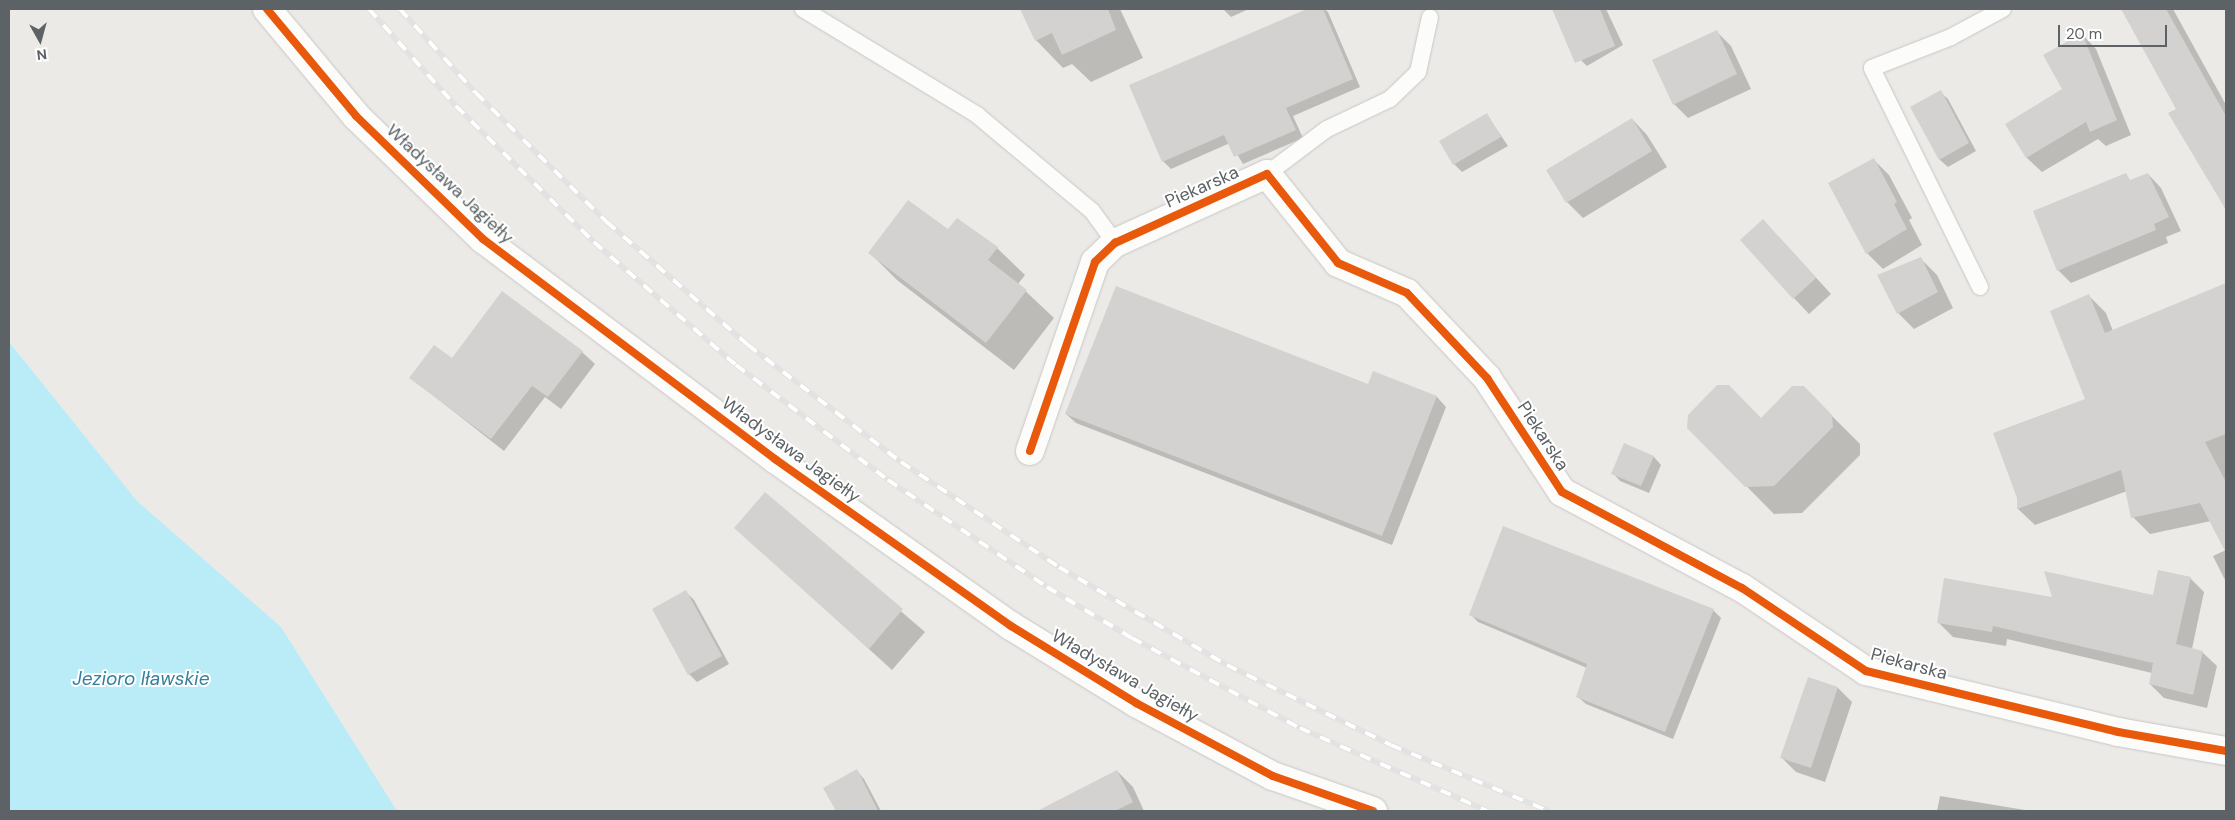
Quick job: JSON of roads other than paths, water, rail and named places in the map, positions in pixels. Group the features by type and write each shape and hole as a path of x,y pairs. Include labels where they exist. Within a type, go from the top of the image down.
{"street":[{"name":"Władysława Jagiełły","path":"267,9 356,116 483,239 775,459 1011,626 1136,703 1273,776 1373,811"},
{"name":"Piekarska","path":"1030,451 1095,262 1115,243 1268,174 1338,263 1407,293 1487,378 1562,492 1742,588 1866,671 2118,732 2226,751"}],"lane":[{"path":"803,9 977,115 1092,211 1115,243"},
{"path":"1980,287 1872,68 1951,37 2003,9"},
{"path":"1268,174 1327,129 1390,99 1418,72 1430,17"}],"water":[{"name":"Jezioro Iławskie","path":"9,342 137,501 281,627 397,811 9,811"}],"railway":[{"path":"369,9 456,106 594,242 736,365 888,480 1047,587 1132,638 1300,728 1487,811"},
{"path":"400,9 476,93 607,222 748,345 901,462 1059,567 1227,665 1391,745 1549,811"}]}
